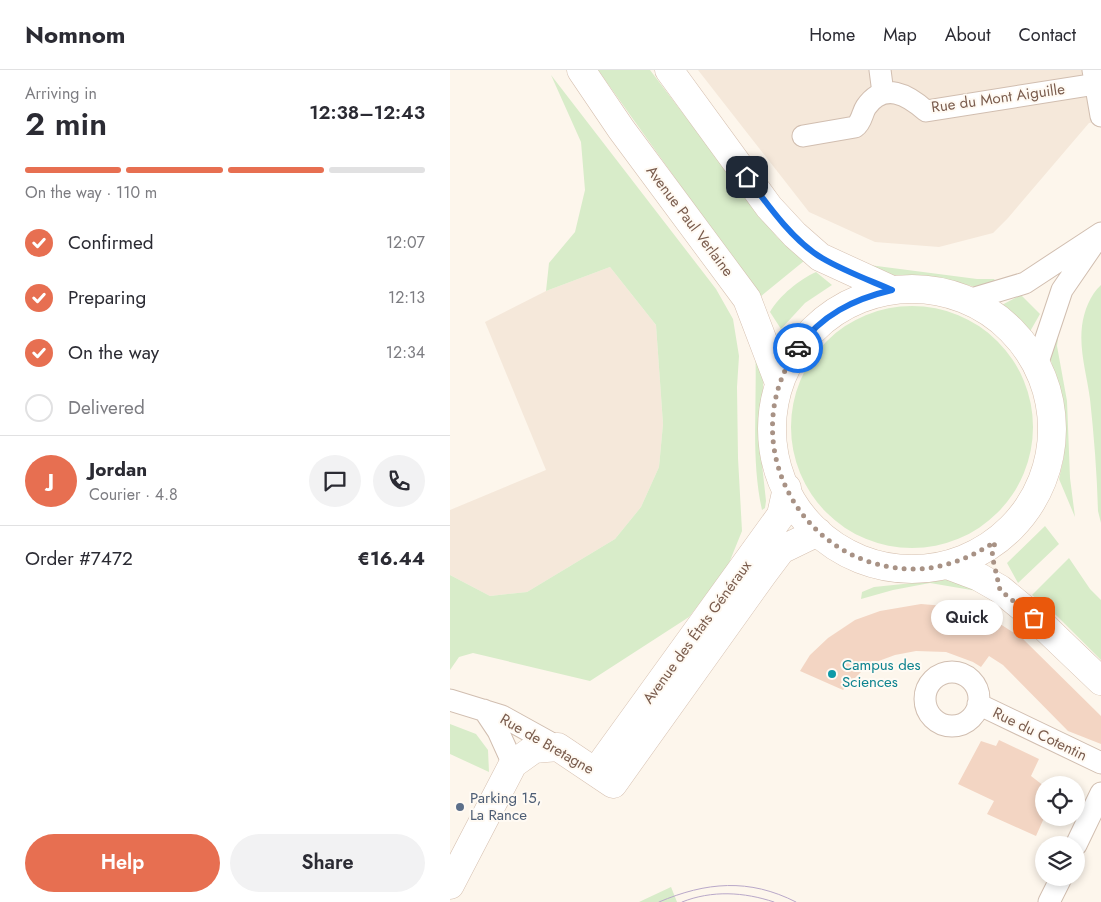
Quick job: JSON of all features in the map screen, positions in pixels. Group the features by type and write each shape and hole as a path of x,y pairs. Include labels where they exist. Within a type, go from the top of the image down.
{"main road":[{"name":"Avenue Paul Verlaine","path":"580,70 621,129 747,298 779,383"},
{"path":"669,70 769,208 795,235 820,257 892,290"},
{"path":"892,290 930,290 968,300 991,313 1012,330 1026,347 1046,386 1051,408 1051,452 1042,483 1026,512 1012,528 995,542 972,556 947,565 918,569 888,567 863,560 839,548 818,532 799,512 776,464 772,437 773,410 779,383 794,353 804,339 823,321 844,306 867,296 892,290"},
{"name":"Avenue des États Généraux","path":"605,778 781,515 787,488"},
{"name":"Avenue des États Généraux","path":"605,778 781,550 818,532"},
{"path":"995,542 992,555 1000,590"},
{"path":"947,565 979,577 1000,590 1034,618 1101,681"},
{"path":"450,885 513,764 534,749 558,747"},
{"name":"Rue de Bretagne","path":"558,747 605,778"}],"street":[{"path":"803,136 855,127 859,124 866,107 883,93 880,70"},
{"path":"1094,77 1101,116"},
{"name":"Rue du Mont Aiguille","path":"883,93 896,93 907,96 926,111 1094,77"},
{"path":"968,300 1025,283 1101,233"},
{"path":"1037,366 1062,290 1101,233"},
{"name":"Rue de Bretagne","path":"450,700 502,716 558,747"},
{"name":"Rue du Cotentin","path":"978,704 1101,763"},
{"path":"484,710 498,731 513,764"},
{"path":"1080,836 1101,793"},
{"path":"1049,902 1057,886"}],"shaded area":[{"path":"698,70 1101,70 1101,121 1089,123 993,233 939,247 875,242 809,212"},
{"path":"610,267 656,325 663,424 659,467 641,507 615,539 527,592 490,596 450,575 450,510 546,470 485,322 546,291"}],"green space":[{"path":"598,70 650,70 777,237 804,261 760,297"},
{"path":"551,75 716,289 733,319 739,356 737,387 738,458 742,531 727,568 689,617 590,681 473,653 459,657 450,670 450,575 490,596 527,592 615,539 641,507 659,467 663,424 656,325 610,267 546,291 549,263 575,232 585,190 581,142"},
{"path":"869,265 977,279 994,279 1000,286 983,289 936,277 873,276"},
{"path":"816,272 832,285 805,303 781,329 770,312 790,289"},
{"path":"1101,285 1101,523 1098,511 1090,399 1082,354 1081,335 1086,309 1091,298"},
{"path":"1021,295 1040,314 1028,335 1019,322 998,307"},
{"path":"912,306 936,309 969,321 989,334 1005,350 1018,370 1027,392 1033,427 1030,451 1018,484 1005,504 989,520 969,533 947,542 912,548 888,545 855,533 835,520 819,504 806,484 797,462 791,427 794,403 806,370 819,350 835,334 855,321 877,312"},
{"path":"1059,330 1057,346 1067,401 1070,478 1075,517 1059,479 1064,456 1064,431 1061,404 1048,348"},
{"path":"755,345 764,369 760,446 766,501 765,508 762,510 758,489 755,448"},
{"path":"1045,526 1059,544 1018,583 1007,563"},
{"path":"1069,558 1090,589 1101,600 1101,660 1057,616 1032,595"},
{"path":"959,580 983,592 930,583 893,590 861,599 862,592 874,587"},
{"path":"450,724 476,734 488,750 489,772 450,754"},
{"path":"671,887 677,902 639,902"}],"building":[{"name":"Campus des Sciences","path":"921,604 957,607 977,613 997,622 1022,638 1101,716 1101,744 1068,731 1003,665 989,656 981,667 946,652 916,651 895,655 876,662 861,672 843,690 800,671 810,655 828,638 855,620 880,611"},
{"path":"999,740 1039,759 1031,776 1035,779 1035,826 1040,826 1036,836 987,814 994,801 958,784 981,741 996,746"}],"tram line":[{"path":"659,902 694,890 728,886 761,889 779,894 796,902"},
{"path":"682,902 716,894 740,894 774,902"}],"way so far":[{"path":"798,348 779,383 773,410 772,437 776,464 799,512 818,532 839,548 863,560 888,567 918,569 947,565 972,556 995,542 992,555 1000,590 1034,618"}],"place":[{"name":"Quick","path":"1034,618"},
{"name":"Campus des Sciences","path":"832,674"},
{"name":"Parking 15, La Rance","path":"460,807"}],"route":[{"path":"747,177 769,208 820,257 838,267 892,290 867,296 844,306 823,321 804,339 798,348"}]}
